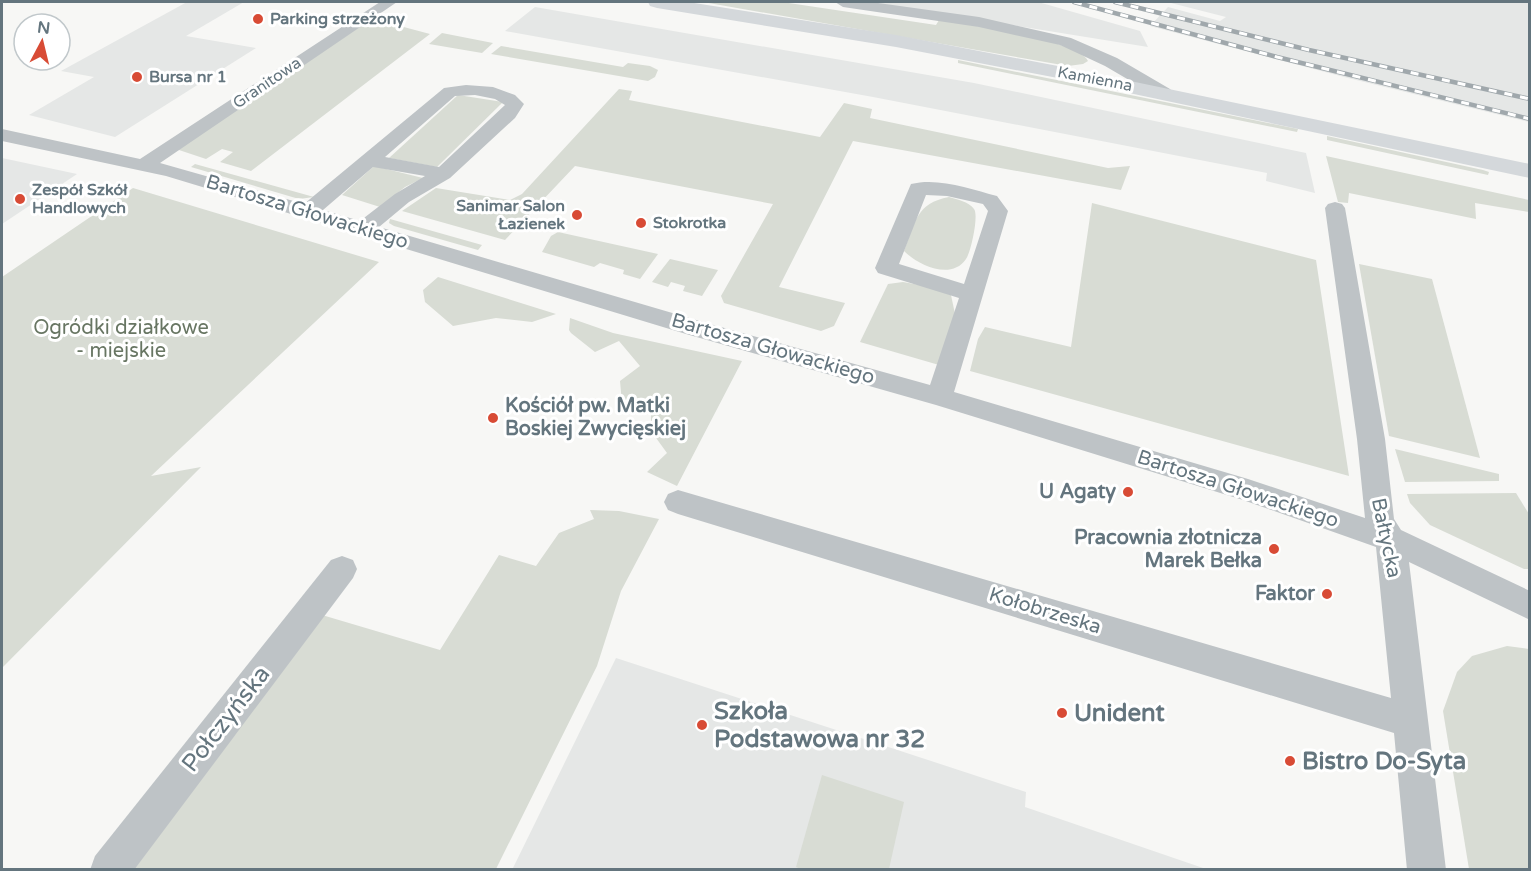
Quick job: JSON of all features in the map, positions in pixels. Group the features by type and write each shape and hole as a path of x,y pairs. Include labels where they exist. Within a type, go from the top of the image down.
{"main road":[{"name":"Kamienna","path":"657,2 896,41 1064,73 1530,171"}],"street":[{"name":"Granitowa","path":"144,165 389,2"},
{"path":"843,2 979,22 1047,36 1083,48 1164,93"},
{"path":"1064,73 1098,68 1101,64 1096,55"},
{"path":"308,212 450,92 467,89 508,96 515,104 509,114 443,174 402,198 363,229"},
{"name":"Bartosza Głowackiego","path":"2,135 144,165 694,328 939,397 1248,490 1390,539 1530,606"},
{"path":"369,160 443,174"},
{"path":"939,397 972,294 998,212 990,200 948,190 918,188 886,268 972,294"},
{"name":"Bałtycka","path":"1335,208 1371,439 1376,496 1380,520 1390,539 1427,870"},
{"name":"Kołobrzeska","path":"678,502 1411,721"},
{"name":"Połczyńska","path":"109,870 342,569"}],"shaded area":[{"path":"187,2 244,2 186,36 256,48 115,137 29,115 94,77 66,72 72,72 72,65"},
{"path":"869,2 1038,2 1140,31 1148,47"},
{"path":"1167,2 1529,2 1529,122 1150,26 1168,7 1220,21 1226,17"},
{"path":"535,7 974,83 1306,153 1315,193 1266,181 1267,173 873,97 505,31"},
{"name":"Zespół Szkół Handlowych","path":"2,158 77,174 2,224"},
{"name":"Szkoła Podstawowa nr 32","path":"616,658 1026,792 1025,807 1206,869 512,870"}],"green space":[{"path":"703,2 782,2 936,25 939,20 1043,40 1080,53 1088,61 1068,66"},
{"path":"392,17 385,22 430,34 251,171 220,162 233,152 222,149 206,159 176,149 367,22"},
{"path":"442,33 493,43 482,53 429,44"},
{"path":"501,46 623,67 628,63 650,66 658,70 655,77 648,81 491,54"},
{"path":"958,60 1298,129 1297,132 958,63"},
{"path":"619,89 632,91 629,100 820,137 844,103 872,109 870,118 1108,168 1130,166 1121,190 853,141 779,287 845,303 834,326 821,331 724,303 721,296 773,204 575,166 505,240 402,211 436,188 510,200 522,194"},
{"path":"458,95 503,102 437,167 389,158"},
{"path":"1327,136 1489,172 1488,175 1327,140"},
{"path":"1326,156 1529,200 1529,212 1475,203 1476,219 1349,193 1348,203 1338,202"},
{"path":"195,164 314,197 299,199 191,167"},
{"path":"374,166 423,178 405,187 380,207 342,195"},
{"name":"Ogródki działkowe - miejskie","path":"133,188 379,262 151,476 201,467 2,668 2,277"},
{"path":"949,197 972,206 976,218 972,242 966,259 960,266 943,270 917,261 904,251 914,223 923,209 938,200"},
{"path":"1092,203 1316,260 1349,476 970,371 978,339 985,327 1071,347"},
{"path":"390,219 482,245 478,250 394,226 389,223"},
{"path":"558,232 658,254 640,279 623,274 624,270 600,263 594,267 542,252 551,236"},
{"path":"670,259 718,270 702,296 683,291 685,286 671,282 668,287 652,282"},
{"path":"1359,264 1432,279 1480,458 1389,436"},
{"path":"438,277 556,314 532,322 496,318 453,326 425,302 423,290"},
{"path":"903,282 925,286 951,295 955,314 939,365 860,342 888,284"},
{"path":"570,318 613,333 742,361 677,486 647,472 667,453 651,431 651,403 622,403 620,381 640,366 619,341 595,352 571,333"},
{"path":"1395,449 1499,474 1499,481 1405,482"},
{"path":"1516,493 1529,514 1529,569 1524,569 1430,525 1410,503 1407,494"},
{"path":"590,510 619,511 659,519 621,591 597,666 496,869 131,870 322,615 440,650 499,555 536,566 559,533 594,519"},
{"path":"1507,646 1529,649 1529,869 1469,869 1443,711 1457,672 1472,656"},
{"path":"822,775 904,802 889,869 803,870 796,867"}],"railway":[{"path":"1074,2 1277,57 1530,119"},
{"path":"1115,2 1309,50 1530,99"}],"place":[{"name":"Parking strzeżony","path":"258,19"},
{"name":"Bursa nr 1","path":"137,77"},
{"name":"Zespół Szkół Handlowych","path":"20,199"},
{"name":"Sanimar Salon Łazienek","path":"577,215"},
{"name":"Stokrotka","path":"641,223"},
{"name":"Kościół pw. Matki Boskiej Zwycięskiej","path":"493,418"},
{"name":"U Agaty","path":"1128,492"},
{"name":"Pracownia złotnicza Marek Bełka","path":"1274,549"},
{"name":"Faktor","path":"1327,594"},
{"name":"Unident","path":"1062,713"},
{"name":"Szkoła Podstawowa nr 32","path":"702,725"},
{"name":"Bistro Do-Syta","path":"1290,761"}]}
